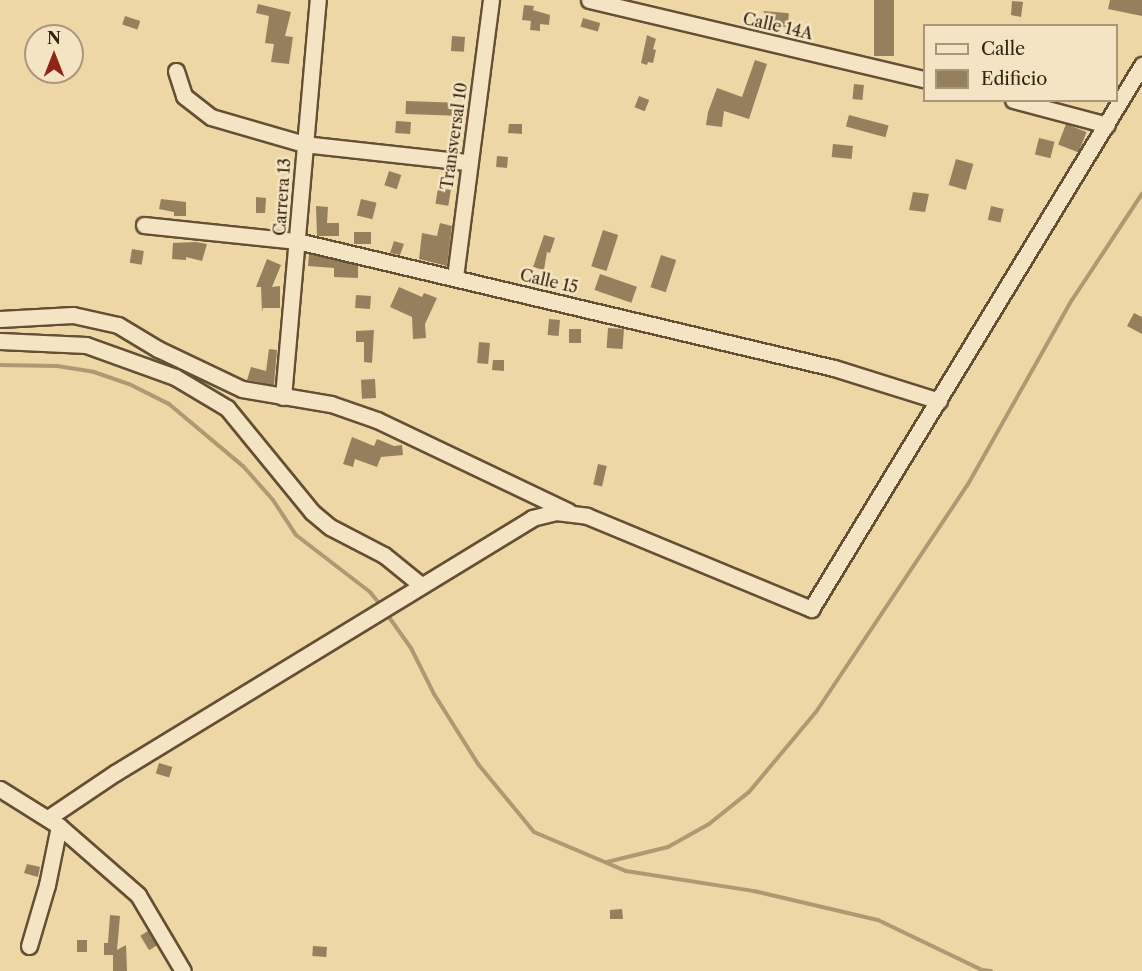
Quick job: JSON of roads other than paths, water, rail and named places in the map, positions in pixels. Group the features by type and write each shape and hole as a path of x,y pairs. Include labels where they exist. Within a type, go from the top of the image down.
{"street":[{"name":"Carrera 13","path":"284,397 318,0"},
{"name":"Transversal 10","path":"455,277 468,162 491,0"},
{"name":"Calle 14A","path":"588,0 923,79"},
{"path":"29,946 47,885 53,822 115,773 532,518 556,512 587,516 811,609 1142,65"},
{"path":"176,71 184,96 211,117 304,144 468,162"},
{"path":"1021,102 1107,125"},
{"name":"Calle 15","path":"144,225 297,241 834,368 939,401"},
{"path":"0,319 73,315 118,325 158,349 242,389 331,404 377,420 575,514"},
{"path":"0,341 86,345 175,377 227,408 312,512 330,527 384,555 421,585"},
{"path":"0,789 53,822 138,895 183,971"}],"waterway":[{"path":"607,862 668,847 709,824 749,792 816,712 967,486 1072,300 1142,194"},
{"path":"0,365 57,366 94,372 129,384 169,404 243,466 273,500 296,535 370,592 382,607"},
{"path":"386,613 411,648 434,694 478,764 534,832 626,871 754,891 878,920 982,970 991,971"}]}
